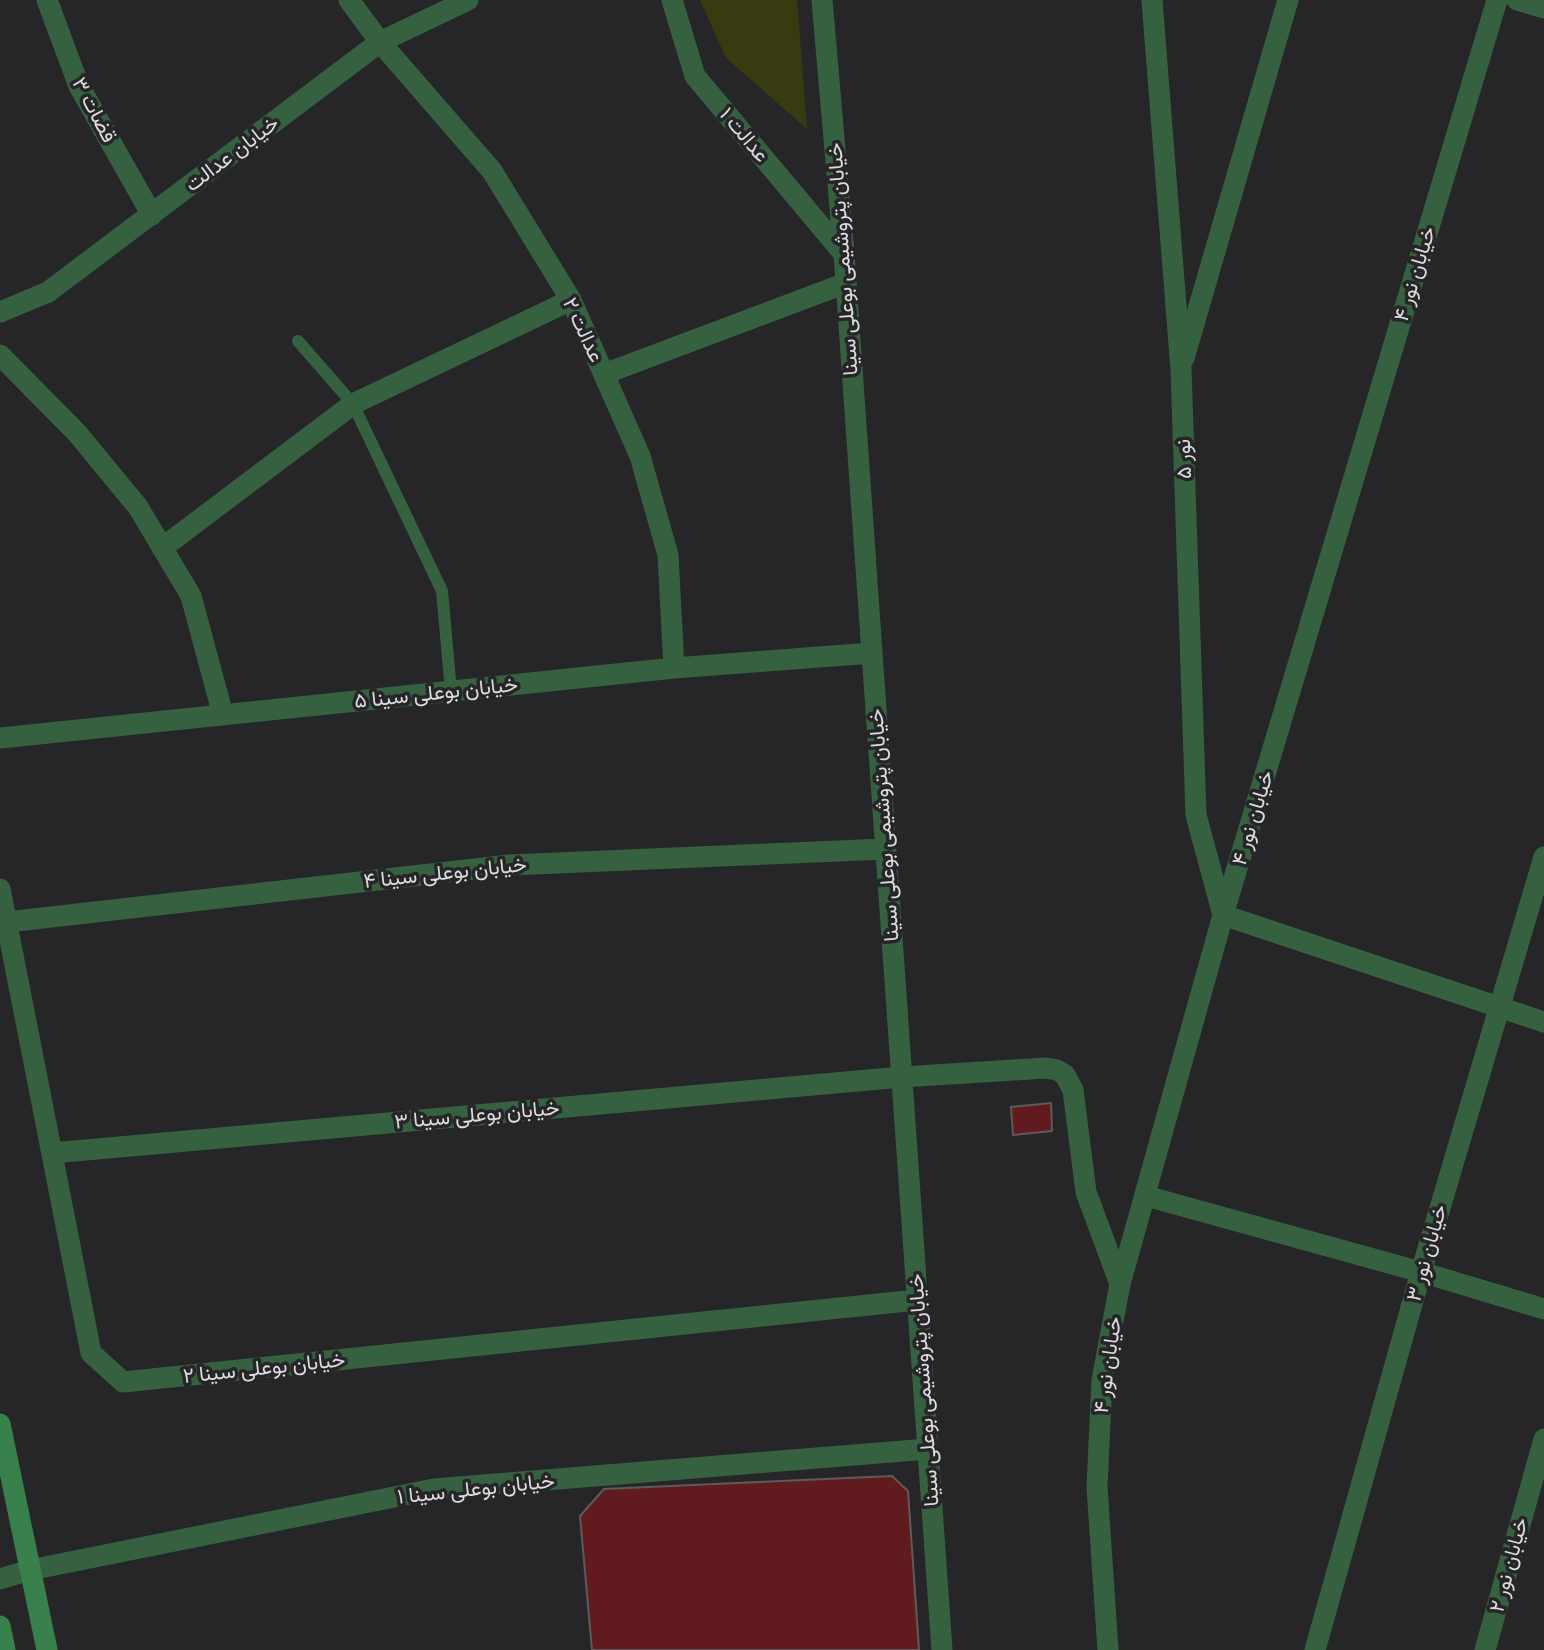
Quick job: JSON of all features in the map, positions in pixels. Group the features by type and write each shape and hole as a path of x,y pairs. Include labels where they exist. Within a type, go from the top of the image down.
{"street":[{"name":"قضات ۳","path":"47,0 79,86 152,215"},
{"name":"عدالت ۲","path":"349,0 380,42 492,171 571,300 640,456 668,555 674,668"},
{"name":"خیابان عدالت","path":"0,312 48,292 380,42 468,0"},
{"name":"عدالت ۱","path":"672,0 695,76 844,254"},
{"name":"خیابان پتروشیمی بوعلی سینا","path":"822,0 844,254 942,1650"},
{"name":"نور ۵","path":"1152,0 1181,370 1196,815 1223,915"},
{"path":"1181,370 1288,0"},
{"name":"خیابان نور ۴","path":"1108,1650 1097,1487 1102,1380 1120,1284 1223,915 1497,0"},
{"path":"1517,0 1544,8"},
{"path":"604,374 846,283"},
{"path":"162,548 353,404 571,300"},
{"path":"0,355 77,433 138,507 191,597 223,715"},
{"name":"خیابان بوعلی سینا ۵","path":"0,738 674,668 872,653"},
{"name":"خیابان بوعلی سینا ۴","path":"7,922 510,865 886,849"},
{"name":"خیابان نور ۳","path":"1315,1650 1421,1272 1544,857"},
{"name":"خیابان بوعلی سینا ۲","path":"0,889 91,1353 123,1382 918,1300"},
{"path":"1223,915 1544,1022"},
{"name":"خیابان بوعلی سینا ۳","path":"52,1153 902,1077 1046,1068 1065,1075 1073,1090 1086,1192 1120,1284"},
{"path":"1146,1196 1544,1309"},
{"path":"0,1424 47,1650"},
{"name":"خیابان نور ۲","path":"1486,1650 1544,1439"},
{"name":"خیابان بوعلی سینا ۱","path":"0,1579 30,1570 434,1489 928,1450"},
{"path":"0,1626 5,1650"}],"lane":[{"path":"298,341 353,404 442,592 451,691"}],"green space":[{"path":"700,0 797,0 807,129 726,58"}],"building":[{"path":"1051,1103 1052,1131 1013,1135 1011,1107"},
{"path":"892,1476 908,1491 919,1650 592,1650 580,1516 604,1489"}]}
